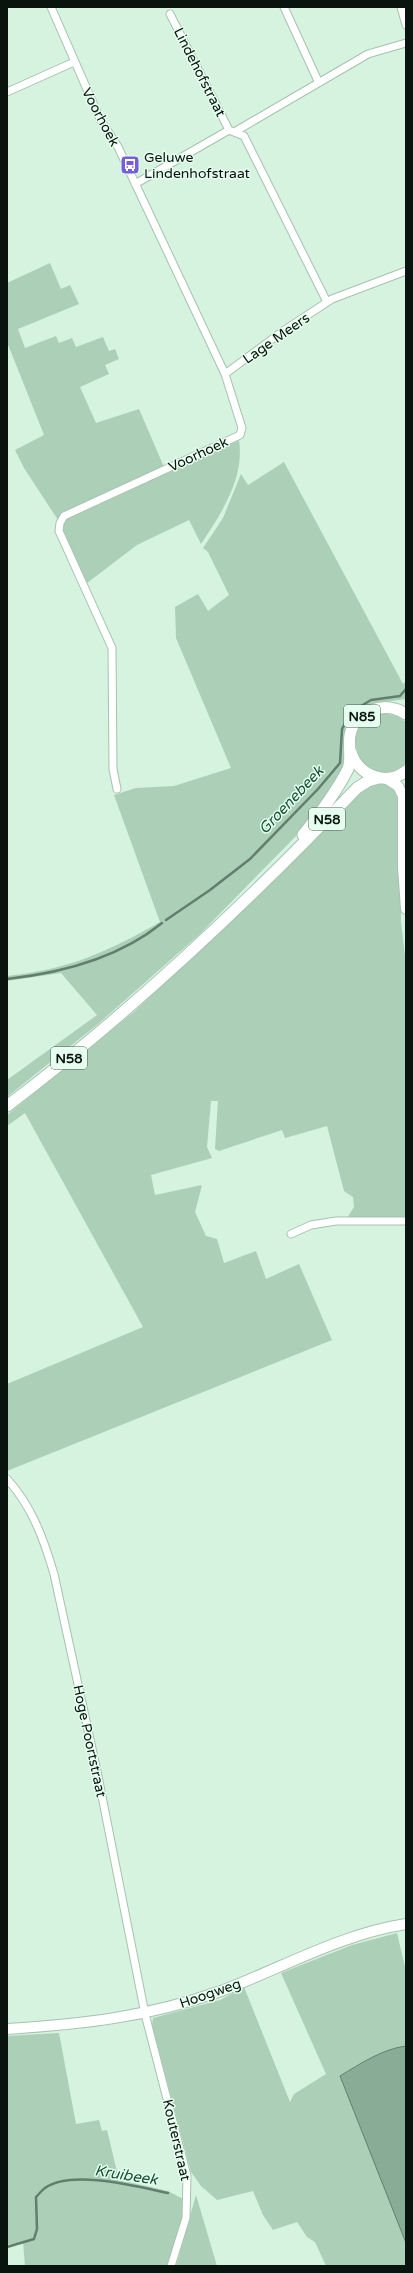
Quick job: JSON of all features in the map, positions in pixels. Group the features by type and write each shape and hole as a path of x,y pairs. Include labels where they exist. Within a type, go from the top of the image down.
{"main road":[{"path":"394,708 406,703"},
{"name":"N85","path":"383,778 368,775 359,768 353,759 350,748 350,735 355,724 363,715 374,709 394,708 406,714"},
{"name":"N58","path":"279,866 333,793 349,766 350,748"},
{"path":"383,778 401,775 406,771"},
{"name":"N58","path":"7,1106 71,1056 181,961 297,850 357,788 368,781 383,778"}],"street":[{"name":"Voorhoek","path":"51,7 100,119 118,147 225,374 242,428 240,435 64,516 60,523 60,531 112,648 113,769 117,789"},
{"path":"284,7 318,81"},
{"path":"401,7 406,25"},
{"name":"Lindehofstraat","path":"170,14 232,131 244,136 327,302"},
{"name":"Lindehofstraat","path":"135,184 368,54 406,43"},
{"path":"7,92 74,62"},
{"name":"Lage Meers","path":"225,374 283,331 327,302 406,271"},
{"path":"383,778 398,786 403,796 403,867 406,902"},
{"path":"291,1234 311,1225 336,1221 406,1221"},
{"name":"Hoge Poortstraat","path":"7,1479 29,1509 46,1545 54,1574 96,1769 145,2014"},
{"name":"Hoogweg","path":"7,2029 92,2022 145,2014 221,1991 353,1937 406,1924"},
{"name":"Kouterstraat","path":"145,2014 187,2176 186,2218 171,2266"}],"shaded area":[{"path":"50,263 61,289 70,285 79,304 18,329 25,348 56,336 59,343 72,338 76,347 103,337 109,351 115,349 119,359 105,365 109,374 80,387 96,423 139,409 164,467 67,510 58,520 24,468 15,450 44,435 7,342 7,283"},
{"path":"239,440 240,454 235,482 223,508 201,544 189,520 137,545 87,583 63,533 64,523 67,519"},
{"path":"284,462 403,684 406,681 406,699 375,703 360,710 353,717 342,769 311,817 295,837 201,933 98,1024 7,1097 7,1080 97,1015 61,973 7,981 7,976 50,969 86,958 122,943 160,922 114,795 136,788 174,786 231,768 176,638 175,607 198,594 208,611 229,595 208,552 203,548 223,518 241,474 248,485"},
{"path":"385,713 397,716 406,722 406,763 390,772 377,772 366,765 358,754 356,741 359,728 368,718"},
{"path":"380,783 394,789 401,802 401,922 406,964 406,1218 347,1218 354,1207 353,1197 344,1191 327,1126 285,1138 282,1130 219,1151 215,1149 218,1101 211,1101 207,1147 212,1158 151,1175 155,1195 202,1185 195,1212 206,1236 217,1239 224,1263 256,1251 266,1279 299,1264 332,1340 7,1471 7,1384 143,1327 25,1113 7,1126 7,1115 135,1011 287,867 368,785"},
{"path":"397,1933 406,1971 406,2046 388,2050 363,2062 340,2076 406,2243 406,2266 326,2266 315,2242 307,2237 297,2222 273,2230 263,2215 253,2191 217,2200 201,2186 191,2172 152,2025 153,2018 220,2000 244,1987 290,2102 294,2094 326,2074 281,1973 352,1945"},
{"path":"59,2033 76,2124 99,2120 102,2131 107,2130 119,2180 168,2191 183,2199 181,2228 168,2266 25,2266 23,2242 7,2245 7,2036"},
{"path":"406,2046 406,2243 340,2076 363,2062 388,2050"},
{"path":"196,2195 217,2266 176,2266"}],"waterway":[{"name":"Groenebeek","path":"166,920 210,890 250,859 318,789 340,763 342,729 351,712 371,700 400,696 406,689"},
{"name":"Groenebeek","path":"7,979 48,973 89,962 127,946 162,923"},
{"name":"Kruibeek","path":"7,2247 34,2239 37,2229 36,2197 45,2188 57,2183 71,2180 105,2181 168,2193"}],"place":[{"name":"Geluwe Lindenhofstraat","path":"130,165"}]}
